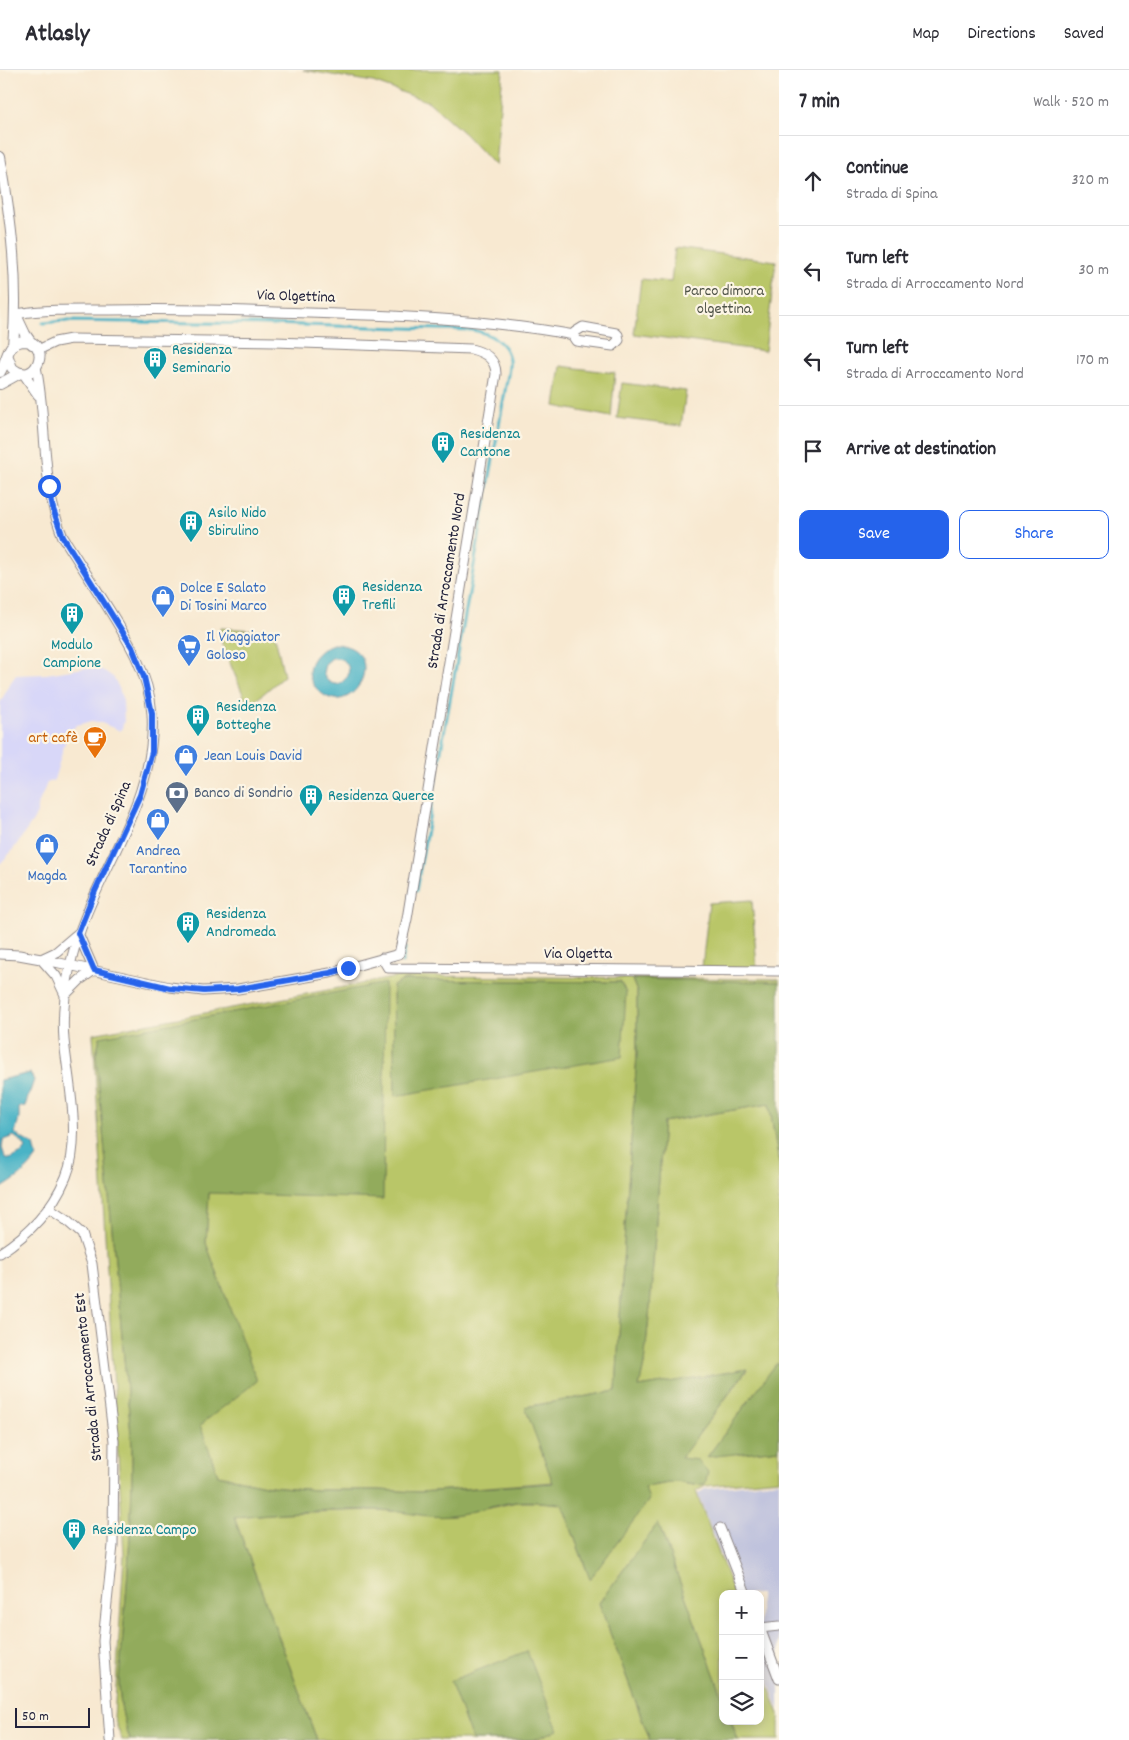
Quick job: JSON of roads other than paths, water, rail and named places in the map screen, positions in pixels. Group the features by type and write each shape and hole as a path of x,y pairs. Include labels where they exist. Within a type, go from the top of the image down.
{"street":[{"path":"0,157 12,245 16,314 13,346"},
{"name":"Via Olgettina","path":"16,314 62,310 192,308 353,314 510,324 574,335"},
{"path":"0,384 22,373 28,373 36,367 40,358 35,347 25,334 16,314"},
{"name":"Strada di Arroccamento Nord","path":"0,954 41,959 170,988 204,991 238,989 330,973 399,954 407,919 496,367 486,355 471,349 275,342 71,339 35,347"},
{"path":"0,372 8,357 9,350 13,346 24,341 35,347"},
{"path":"8,357 10,366 22,373"},
{"name":"Strada di Spina","path":"0,1253 31,1230 48,1208 66,1178 72,1145 71,1101 63,1032 65,995 70,965 78,933 95,891 140,795 152,752 152,713 144,677 132,647 63,537 57,522 49,486 36,367"},
{"name":"Strada di Spina","path":"22,373 36,390 40,400"},
{"path":"78,933 94,970 80,980 65,995 56,976 41,959 56,952 78,933"},
{"name":"Via Olgetta","path":"382,958 388,968 779,971"},
{"name":"Strada di Arroccamento Est","path":"48,1208 82,1234 92,1264 114,1441 113,1545 103,1641 110,1740"},
{"path":"720,1528 744,1590"},
{"path":"764,1628 779,1626"},
{"path":"763,1635 779,1679"}],"water":[{"path":"333,644 351,648 361,657 364,669 361,682 354,692 343,698 330,698 317,689 310,676 309,669 311,663 326,647","holes":["332,658 346,663 349,672 348,676 340,684 329,682 323,673 325,664"]},
{"path":"30,1073 34,1080 25,1106 19,1107 19,1118 15,1133 34,1145 37,1157 20,1175 0,1189 0,1080","holes":["14,1136 26,1148 22,1153 10,1159 5,1157 2,1148 3,1140"]}],"waterway":[{"path":"43,323 64,321 268,324 472,330 496,339 505,348 509,360 509,370 416,891"},
{"path":"402,963 405,948"}],"place":[{"name":"Residenza Seminario","path":"155,380"},
{"name":"Residenza Cantone","path":"443,464"},
{"name":"Asilo Nido Sbirulino","path":"191,543"},
{"name":"Residenza Trefili","path":"344,617"},
{"name":"Dolce E Salato Di Tosini Marco","path":"163,618"},
{"name":"Modulo Campione","path":"72,635"},
{"name":"Il Viaggiator Goloso","path":"189,667"},
{"name":"Residenza Botteghe","path":"198,737"},
{"name":"art cafè","path":"95,759"},
{"name":"Jean Louis David","path":"186,777"},
{"name":"Banco di Sondrio","path":"177,814"},
{"name":"Residenza Querce","path":"311,817"},
{"name":"Andrea Tarantino","path":"158,841"},
{"name":"Magda","path":"47,866"},
{"name":"Residenza Andromeda","path":"188,944"},
{"name":"Residenza Campo","path":"74,1551"}],"park label":[{"name":"Parco dimora olgettina","path":"724,300"}]}
